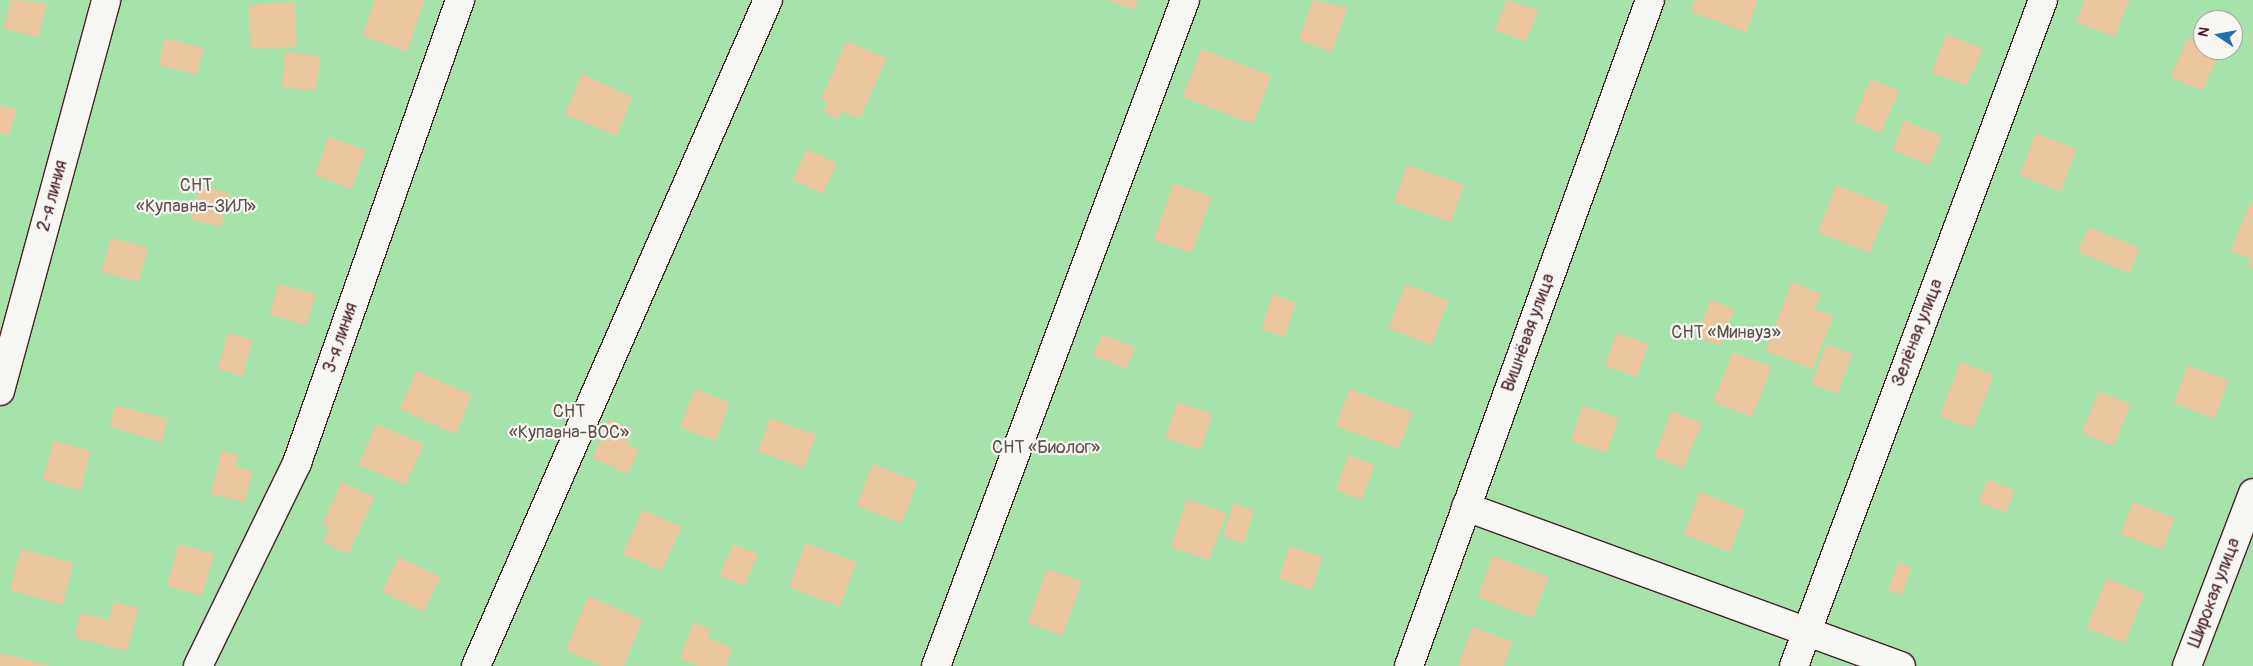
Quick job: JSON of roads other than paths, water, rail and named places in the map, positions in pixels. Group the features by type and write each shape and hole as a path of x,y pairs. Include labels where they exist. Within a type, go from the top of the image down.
{"street":[{"name":"2-я линия","path":"0,391 106,0"},
{"name":"3-я линия","path":"198,666 297,463 460,0"},
{"path":"476,666 768,0"},
{"path":"936,666 1186,0"},
{"name":"Вишнёвая улица","path":"1409,666 1650,0"},
{"name":"Зелёная улица","path":"1794,666 2043,0"},
{"name":"Широкая улица","path":"2187,666 2253,492"},
{"path":"1466,507 1901,666"}],"park label":[{"name":"СНТ «Купавна-ЗИЛ»","path":"196,197"},
{"name":"СНТ «Минвуз»","path":"1726,333"},
{"name":"СНТ «Купавна-ВОС»","path":"569,423"},
{"name":"СНТ «Биолог»","path":"1046,448"}]}
